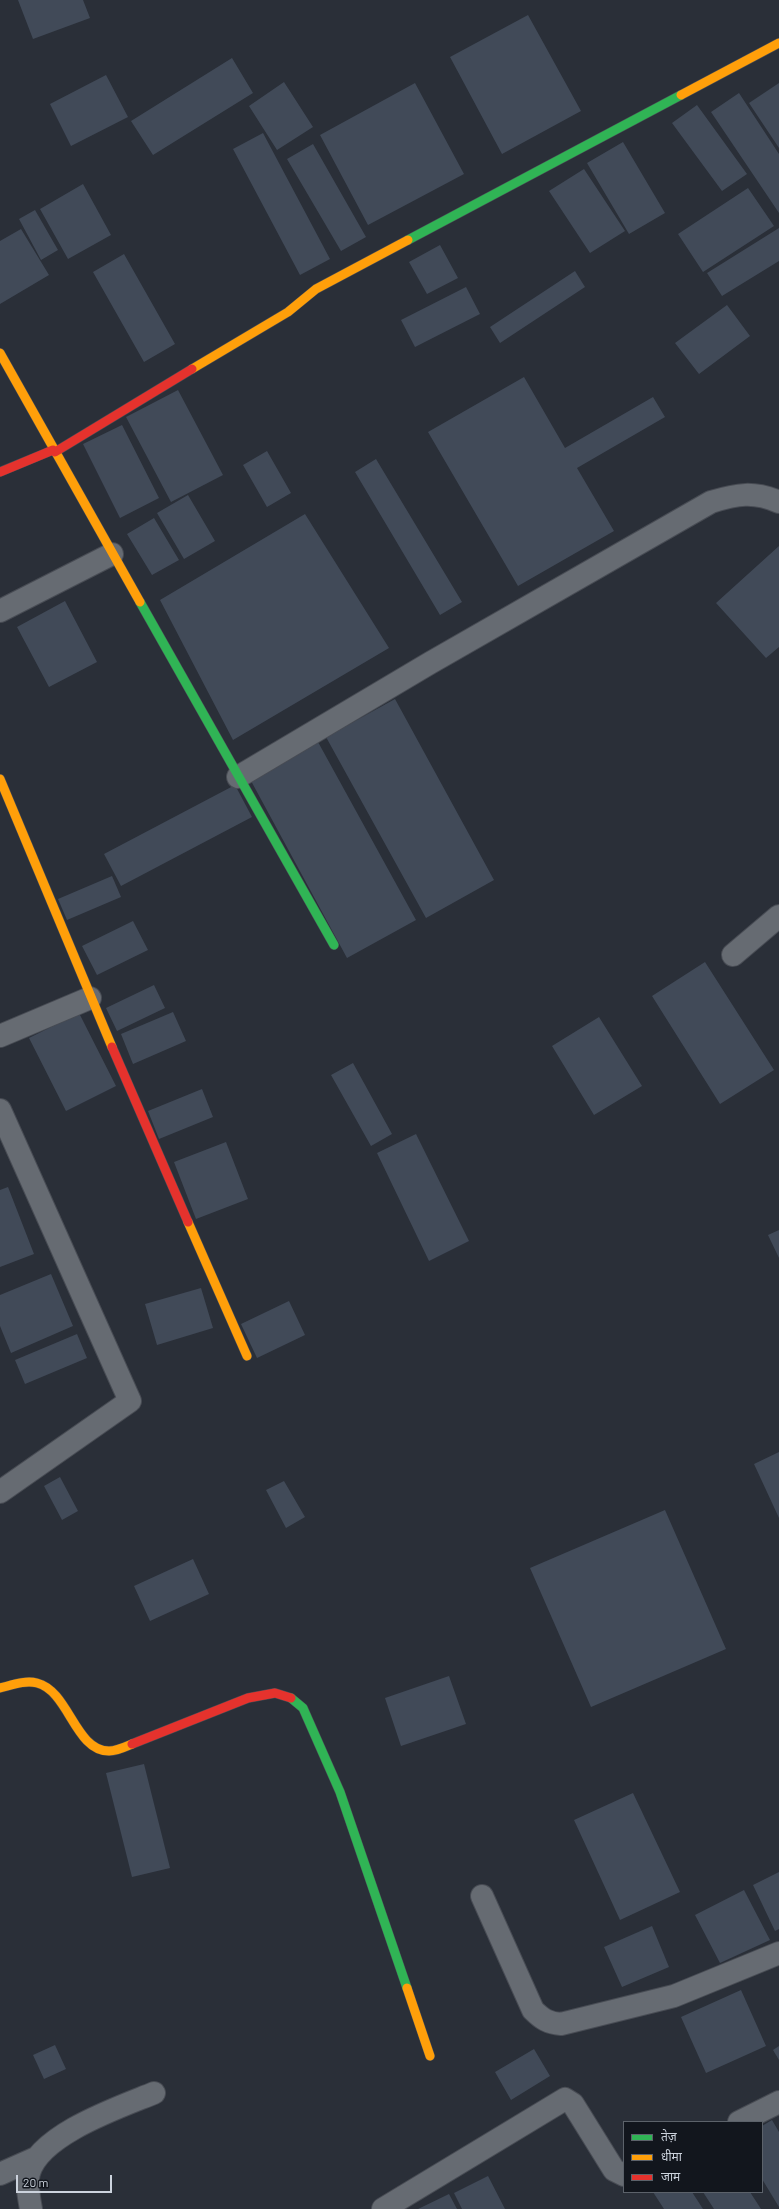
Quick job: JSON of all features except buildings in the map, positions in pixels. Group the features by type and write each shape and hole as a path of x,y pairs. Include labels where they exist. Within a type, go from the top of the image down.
{"street":[{"path":"0,472 53,450 55,452 288,312 316,289 779,44"},
{"path":"0,353 112,554 334,945"},
{"path":"238,777 423,667 711,502 736,494 763,495 779,502"},
{"path":"0,611 112,554"},
{"path":"0,779 90,998 247,1356"},
{"path":"733,955 779,916"},
{"path":"0,1036 90,998"},
{"path":"0,1110 130,1401 0,1492"},
{"path":"0,1688 20,1683 41,1684 55,1694 91,1744 106,1751 121,1749 248,1698 275,1693 291,1698 303,1708 340,1792 430,2056"},
{"path":"482,1896 533,2010 542,2020 551,2023 561,2024 674,1996 779,1953"},
{"path":"31,2209 28,2173 36,2158 51,2143 92,2119 154,2092"},
{"path":"384,2209 565,2099 573,2104 614,2170 623,2174"},
{"path":"741,2121 779,2102"},
{"path":"0,2174 36,2158"}],"traffic: fast":[{"path":"408,240 681,95"},
{"path":"140,602 334,945"},
{"path":"291,1698 303,1708 340,1792 407,1988"}],"traffic: slow":[{"path":"681,95 779,43"},
{"path":"192,369 288,312 316,289 408,240"},
{"path":"0,353 140,602"},
{"path":"0,779 112,1047"},
{"path":"188,1222 247,1356"},
{"path":"0,1688 23,1682 37,1683 48,1688 57,1697 80,1732 88,1742 97,1748 112,1751 132,1744"},
{"path":"407,1988 430,2056"}],"traffic: jam":[{"path":"0,472 53,450 55,452 192,369"},
{"path":"112,1047 188,1222"},
{"path":"132,1744 248,1698 275,1693 291,1698"}]}
